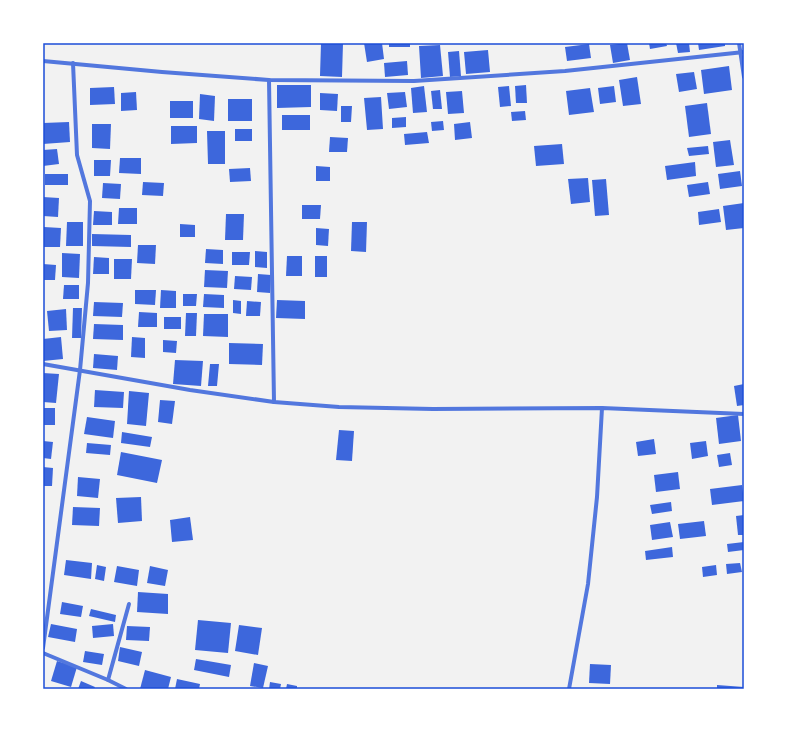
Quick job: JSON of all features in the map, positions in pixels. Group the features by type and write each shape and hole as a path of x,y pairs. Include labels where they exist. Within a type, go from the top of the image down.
{"street":[{"path":"739,43 742,52 744,77"},
{"path":"43,61 269,80 414,81 565,71 742,52"},
{"path":"43,648 80,370 88,283 90,212 88,191 77,155 73,63"},
{"path":"269,80 274,402"},
{"path":"43,364 190,390 274,402 339,407 433,409 602,408 744,414"},
{"path":"568,689 588,584 598,498 602,408"},
{"path":"108,680 129,604"},
{"path":"43,653 126,689"}],"building":[{"path":"321,43 343,43 342,77 320,76"},
{"path":"364,43 382,43 384,59 367,62"},
{"path":"389,43 410,43 410,47 389,47"},
{"path":"627,43 630,60 613,63 610,45"},
{"path":"649,43 666,43 667,46 650,49"},
{"path":"676,43 689,43 690,52 678,53"},
{"path":"698,43 725,43 725,46 699,50"},
{"path":"589,44 591,58 567,61 565,47"},
{"path":"440,45 443,76 421,78 419,46"},
{"path":"488,50 490,72 466,74 464,52"},
{"path":"459,51 461,76 450,77 448,52"},
{"path":"407,61 408,75 385,77 384,63"},
{"path":"729,66 732,90 704,94 701,70"},
{"path":"694,72 697,89 679,92 676,74"},
{"path":"637,77 641,104 623,106 619,80"},
{"path":"277,85 311,85 311,107 277,108"},
{"path":"526,85 527,103 516,103 515,86"},
{"path":"424,86 427,112 413,113 411,88"},
{"path":"509,86 511,106 500,107 498,87"},
{"path":"614,86 616,102 600,104 598,88"},
{"path":"114,87 115,104 90,105 90,88"},
{"path":"590,88 594,112 569,115 566,91"},
{"path":"440,90 442,109 433,109 431,91"},
{"path":"462,91 464,113 448,114 446,92"},
{"path":"136,92 137,110 121,111 121,93"},
{"path":"405,92 407,107 389,109 387,93"},
{"path":"320,93 338,94 337,111 320,110"},
{"path":"200,94 215,96 214,121 199,119"},
{"path":"381,97 383,129 367,130 364,98"},
{"path":"228,99 252,99 252,121 228,121"},
{"path":"170,101 193,101 193,118 170,118"},
{"path":"707,103 711,134 689,137 685,106"},
{"path":"341,106 352,106 351,122 341,122"},
{"path":"525,111 526,120 512,121 511,112"},
{"path":"282,115 310,115 310,130 282,130"},
{"path":"406,117 406,127 392,128 392,118"},
{"path":"443,121 444,130 432,131 431,122"},
{"path":"69,122 70,142 43,144 43,123"},
{"path":"470,122 472,138 455,140 454,124"},
{"path":"92,124 111,124 110,149 92,148"},
{"path":"171,126 197,126 197,143 171,144"},
{"path":"235,129 252,129 252,141 235,141"},
{"path":"207,131 225,131 225,164 208,164"},
{"path":"427,132 429,143 405,145 404,134"},
{"path":"330,137 348,138 347,152 329,152"},
{"path":"730,140 734,165 716,167 713,142"},
{"path":"562,144 564,164 536,166 534,146"},
{"path":"708,146 709,154 689,156 687,148"},
{"path":"57,149 59,164 43,166 43,150"},
{"path":"120,158 141,158 141,174 119,173"},
{"path":"94,160 111,160 110,176 94,176"},
{"path":"695,162 696,176 667,180 665,166"},
{"path":"316,166 330,167 330,181 316,181"},
{"path":"250,168 251,181 230,182 229,169"},
{"path":"740,171 742,186 720,189 718,174"},
{"path":"45,174 68,174 68,185 45,185"},
{"path":"588,178 590,202 571,204 568,179"},
{"path":"606,179 609,215 595,216 592,180"},
{"path":"143,182 164,183 163,196 142,195"},
{"path":"708,182 710,194 689,197 687,185"},
{"path":"103,183 121,184 120,199 102,198"},
{"path":"43,197 59,198 58,217 43,216"},
{"path":"744,203 744,228 726,230 723,206"},
{"path":"302,205 321,205 320,219 302,219"},
{"path":"119,208 137,208 137,224 118,224"},
{"path":"719,209 721,222 699,225 698,212"},
{"path":"94,211 112,212 112,225 93,225"},
{"path":"226,214 244,214 243,240 225,240"},
{"path":"67,222 83,222 83,246 66,246"},
{"path":"352,222 367,222 366,252 351,251"},
{"path":"180,224 195,225 195,237 180,237"},
{"path":"44,227 61,228 60,247 44,247"},
{"path":"316,228 329,229 328,246 316,245"},
{"path":"92,234 131,235 131,247 92,246"},
{"path":"138,245 156,245 155,264 137,263"},
{"path":"206,249 223,250 223,264 205,263"},
{"path":"255,251 267,252 267,268 255,267"},
{"path":"232,252 250,252 249,265 232,265"},
{"path":"62,253 80,254 79,278 62,277"},
{"path":"287,256 302,256 302,276 286,276"},
{"path":"315,256 327,256 327,277 315,277"},
{"path":"94,257 109,258 109,274 93,274"},
{"path":"114,259 132,259 131,279 114,279"},
{"path":"43,264 56,265 55,280 43,280"},
{"path":"205,270 228,271 227,288 204,287"},
{"path":"258,274 271,275 270,293 257,292"},
{"path":"235,276 252,277 251,290 234,289"},
{"path":"64,285 79,285 79,299 63,299"},
{"path":"135,290 156,290 155,305 135,304"},
{"path":"161,290 176,291 176,308 160,308"},
{"path":"183,294 197,294 196,306 183,306"},
{"path":"204,294 224,295 224,308 203,307"},
{"path":"233,300 241,301 241,314 233,313"},
{"path":"277,300 305,301 305,319 276,318"},
{"path":"247,301 261,302 260,316 246,316"},
{"path":"94,302 123,303 122,317 93,316"},
{"path":"73,308 82,308 81,338 72,338"},
{"path":"66,309 67,330 49,331 47,311"},
{"path":"139,312 157,313 157,327 138,327"},
{"path":"186,313 197,313 196,336 185,336"},
{"path":"204,314 228,314 228,337 203,336"},
{"path":"164,317 181,317 181,329 164,329"},
{"path":"94,324 123,325 123,340 93,339"},
{"path":"61,337 63,359 43,361 43,339"},
{"path":"132,337 145,338 145,358 131,357"},
{"path":"163,340 177,341 176,353 163,352"},
{"path":"229,343 263,344 262,365 229,364"},
{"path":"94,354 118,356 117,370 93,368"},
{"path":"175,360 203,361 201,386 173,384"},
{"path":"210,364 219,364 217,386 208,386"},
{"path":"43,373 59,374 56,403 43,402"},
{"path":"744,384 744,405 737,406 734,386"},
{"path":"95,390 124,392 123,408 94,407"},
{"path":"129,391 149,393 146,426 127,424"},
{"path":"160,400 175,401 172,424 158,422"},
{"path":"43,408 55,408 55,425 43,425"},
{"path":"738,415 741,441 719,444 716,418"},
{"path":"87,417 115,421 113,438 84,434"},
{"path":"339,430 354,431 352,461 336,460"},
{"path":"122,432 152,437 150,447 121,443"},
{"path":"654,439 656,454 638,456 636,442"},
{"path":"43,441 53,442 51,459 43,458"},
{"path":"706,441 708,456 692,459 690,443"},
{"path":"87,443 111,445 110,455 86,453"},
{"path":"121,452 162,460 157,483 117,475"},
{"path":"730,453 732,465 719,467 717,455"},
{"path":"43,467 53,468 52,486 43,486"},
{"path":"678,472 680,489 656,492 654,475"},
{"path":"78,477 100,479 98,498 77,496"},
{"path":"742,485 744,501 712,505 710,489"},
{"path":"141,497 142,521 118,523 116,498"},
{"path":"671,502 672,511 652,514 650,505"},
{"path":"73,507 100,508 99,526 72,525"},
{"path":"744,515 744,535 738,535 736,516"},
{"path":"190,517 193,540 172,542 170,520"},
{"path":"704,521 706,536 680,539 678,524"},
{"path":"670,522 673,537 652,540 650,525"},
{"path":"744,542 744,550 728,552 727,544"},
{"path":"672,547 673,557 646,560 645,551"},
{"path":"66,560 92,563 91,579 64,575"},
{"path":"740,563 742,572 727,574 726,564"},
{"path":"97,565 106,567 104,581 95,579"},
{"path":"716,565 717,575 703,577 702,567"},
{"path":"117,566 139,570 137,586 114,582"},
{"path":"150,566 168,570 165,586 147,583"},
{"path":"138,592 168,594 168,614 137,612"},
{"path":"62,602 83,606 81,617 60,614"},
{"path":"91,609 116,615 115,622 89,616"},
{"path":"198,620 231,623 228,653 195,650"},
{"path":"51,624 77,629 75,642 48,637"},
{"path":"113,624 114,636 93,638 92,626"},
{"path":"239,625 262,628 258,655 235,651"},
{"path":"127,626 150,627 149,641 126,640"},
{"path":"120,647 142,652 139,666 118,661"},
{"path":"85,651 104,654 102,665 83,662"},
{"path":"196,659 231,665 229,677 194,670"},
{"path":"57,661 77,667 71,687 51,681"},
{"path":"254,663 268,666 263,688 250,686"},
{"path":"590,664 611,665 610,684 589,683"},
{"path":"145,670 171,677 168,689 140,689"},
{"path":"177,679 200,684 199,689 175,689"},
{"path":"81,681 95,687 94,689 78,689"},
{"path":"270,682 281,684 280,689 269,689"},
{"path":"287,684 297,686 297,689 286,689"},
{"path":"717,685 744,687 744,689 717,689"}]}
